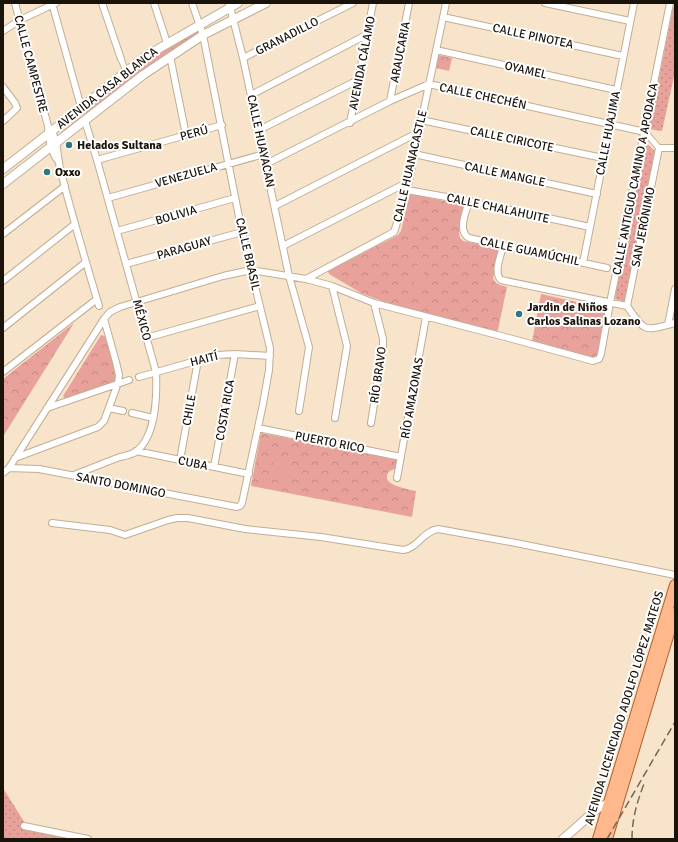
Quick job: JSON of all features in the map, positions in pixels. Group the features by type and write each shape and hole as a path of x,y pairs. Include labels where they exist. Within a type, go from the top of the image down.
{"main road":[{"name":"AVENIDA LICENCIADO ADOLFO LÓPEZ MATEOS","path":"607,839 614,801 675,585"},
{"name":"AVENIDA LICENCIADO ADOLFO LÓPEZ MATEOS","path":"598,839 614,801 675,613"}],"street":[{"name":"CALLE CAMPESTRE","path":"15,3 50,130 55,158 59,162 99,306"},
{"path":"102,3 126,71"},
{"path":"154,3 167,42"},
{"name":"CALLE BRASIL","path":"192,3 203,35 242,232 270,348 269,370 258,428 249,474 240,506"},
{"name":"AVENIDA CASA BLANCA","path":"3,184 143,74 203,35 266,3"},
{"name":"GRANADILLO","path":"243,58 352,3"},
{"name":"AVENIDA CÁLAMO","path":"350,123 373,3"},
{"name":"ARAUCARIA","path":"390,101 410,3"},
{"name":"CALLE HUANACASTLE","path":"306,279 394,232 407,190 446,3"},
{"path":"545,3 630,21"},
{"name":"CALLE HUAJIMA","path":"583,262 634,3"},
{"name":"CALLE ANTIGUO CAMINO A APODACA","path":"426,317 593,361 599,359 602,354 610,303 670,3"},
{"path":"3,31 20,20 53,4 82,107"},
{"name":"AVENIDA CASA BLANCA","path":"3,169 50,130 82,107 146,56 232,4"},
{"name":"CALLE HUAYACAN","path":"232,4 234,20 289,276 309,347 299,411"},
{"name":"CALLE PINOTEA","path":"443,16 623,56"},
{"path":"251,95 368,34"},
{"name":"OYAMEL","path":"436,50 616,90"},
{"path":"170,56 186,135"},
{"path":"258,130 358,80"},
{"name":"CALLE CHECHÉN","path":"266,164 350,123 390,101 429,84 645,132"},
{"path":"3,87 15,102 16,108 3,121"},
{"name":"CALLE CIRICOTE","path":"421,120 603,158"},
{"name":"MÉXICO","path":"85,121 98,160 156,372 156,391 153,418 148,436 136,452"},
{"name":"PERÚ","path":"98,160 222,126"},
{"path":"274,206 419,132"},
{"path":"645,132 659,148 675,148"},
{"name":"SAN JERÓNIMO","path":"627,306 659,148"},
{"name":"VENEZUELA","path":"108,198 264,154"},
{"name":"CALLE MANGLE","path":"414,154 597,194"},
{"path":"283,246 408,182"},
{"path":"3,234 65,186"},
{"name":"CALLE CHALAHUITE","path":"407,190 469,201 590,227"},
{"name":"BOLIVIA","path":"117,231 235,198"},
{"name":"CALLE GUAMÚCHIL","path":"469,201 463,232 471,239 607,268"},
{"path":"3,281 76,224"},
{"name":"PARAGUAY","path":"126,264 242,232"},
{"path":"503,246 497,272 501,280 627,306 647,329 675,323"},
{"path":"3,328 86,262"},
{"path":"3,473 9,468 104,319 114,309 223,276 251,270 306,279 332,286 374,304 426,317"},
{"path":"332,286 347,346 335,418"},
{"path":"668,325 675,289"},
{"path":"3,372 96,299"},
{"name":"RÍO BRAVO","path":"371,423 383,348 383,339 374,304"},
{"path":"146,338 260,306"},
{"name":"RÍO AMAZONAS","path":"397,478 426,317"},
{"path":"15,458 98,427 104,421 118,383 118,369 104,319"},
{"name":"HAITÍ","path":"139,377 217,355 235,354 270,356"},
{"name":"COSTA RICA","path":"214,467 235,354"},
{"name":"CHILE","path":"180,460 198,360"},
{"path":"47,408 129,380"},
{"path":"109,408 123,411"},
{"path":"132,413 153,418"},
{"name":"PUERTO RICO","path":"258,428 401,456"},
{"path":"72,475 136,452"},
{"name":"CUBA","path":"136,452 249,474"},
{"name":"SANTO DOMINGO","path":"9,468 39,469 237,507 240,506"},
{"path":"52,523 110,530 125,535 168,520 188,518 245,529 320,537 403,550 409,549 430,531 438,529 516,543 675,576"},
{"path":"563,839 597,809 614,801"},
{"path":"24,826 88,839"}],"green space":[{"path":"674,3 675,72 662,131 649,129"},
{"path":"199,31 200,35 166,54 65,135 61,132 139,66 164,49"},
{"path":"438,55 452,58 449,71 436,68"},
{"path":"645,142 656,152 627,301 625,302 615,298"},
{"path":"412,194 462,205 464,208 459,234 460,238 463,241 497,248 499,252 493,278 500,285 507,287 497,334 387,303 361,293 329,274 328,271 398,235 401,231 409,196"},
{"path":"419,264 429,285 418,291 408,270"},
{"path":"541,294 604,308 607,311 598,356 592,358 532,342"},
{"path":"74,323 4,435 3,379"},
{"path":"101,335 105,336 117,377 114,382 66,400 63,396"},
{"path":"261,433 398,460 396,469 388,473 387,479 393,485 416,491 412,517 251,486"},
{"path":"281,456 293,473 284,480 272,462"},
{"path":"3,788 28,828 76,839 3,839"}],"railway":[{"path":"607,839 675,722"},
{"path":"632,839 635,811 644,784"}],"place":[{"name":"Helados Sultana","path":"69,145"},
{"name":"Oxxo","path":"47,172"},
{"name":"Jardin de Niños Carlos Salinas Lozano","path":"519,314"}]}
